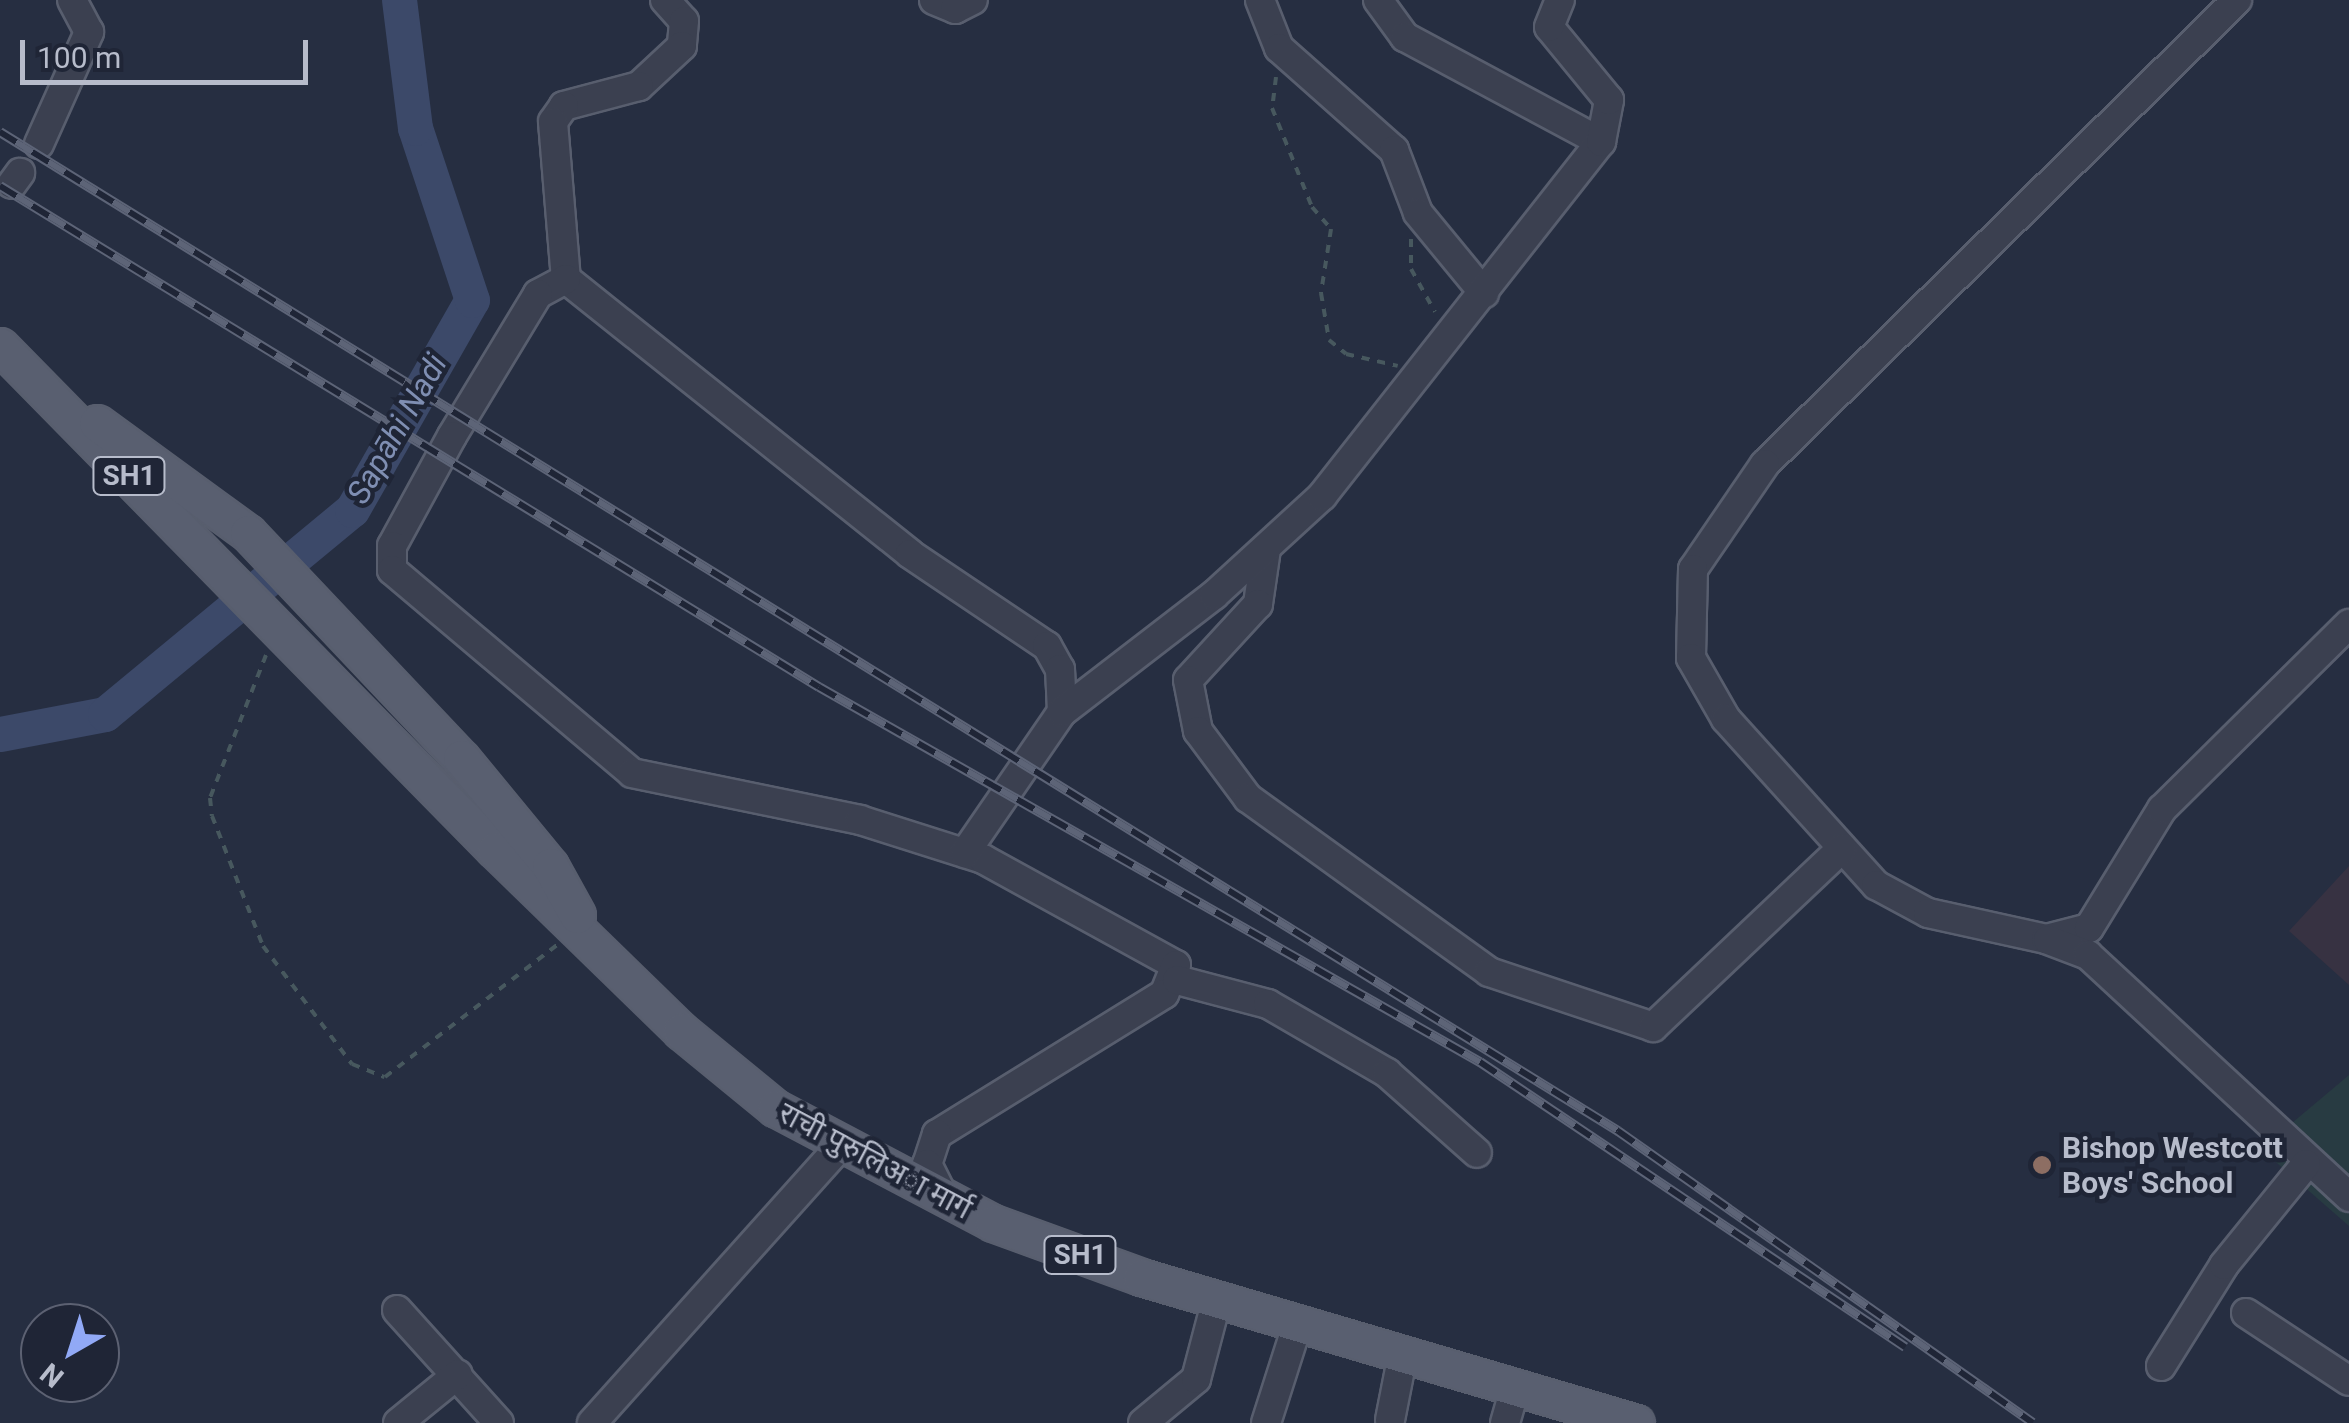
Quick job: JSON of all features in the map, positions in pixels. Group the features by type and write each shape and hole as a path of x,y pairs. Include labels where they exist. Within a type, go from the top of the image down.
{"main road":[{"name":"SH1","path":"0,346 277,628"},
{"name":"SH1","path":"38,383 248,533 550,866 585,937"},
{"name":"रांची पुरुलिअा मार्ग","path":"277,628 585,937 743,1086 841,1145 945,1200 1217,1299 1636,1423"}],"street":[{"path":"39,144 89,32 72,0"},
{"path":"934,0 955,9 973,0"},
{"path":"1260,0 1285,53 1385,138 1418,213 1484,293"},
{"path":"1378,0 1405,37 1601,142"},
{"path":"965,853 1062,712 1266,549 1422,372 1601,142 1609,100 1549,27 1560,0"},
{"path":"2237,0 1766,464 1704,542 1686,600 1691,658 1726,719 1842,848 1905,904 2046,939 2088,955 2306,1164 2349,1197"},
{"path":"666,1 684,21 682,46 639,86 564,106 554,122 566,280 910,554 1047,646 1060,669 1062,712"},
{"path":"566,280 538,294 452,436 392,546 392,570 632,773 860,820 965,853 1161,953 1176,966 1176,980"},
{"path":"1266,549 1258,604 1188,680 1198,731 1248,798 1489,972 1653,1027 1842,848"},
{"path":"2046,939 2089,928 2162,808 2349,624"},
{"path":"945,1200 927,1164 937,1134 1176,980 1268,1004 1370,1063 1476,1153"},
{"path":"592,1423 841,1145"},
{"path":"2161,1366 2224,1266 2306,1164"},
{"path":"1144,1423 1196,1379 1217,1299"},
{"path":"397,1310 499,1423"},
{"path":"2246,1313 2349,1382"},
{"path":"1266,1423 1298,1324"},
{"path":"1389,1422 1404,1354"},
{"path":"398,1423 458,1374"},
{"path":"1504,1423 1514,1387"}],"path":[{"path":"1285,53 1269,98 1312,207 1330,229 1322,293 1329,340 1346,354 1422,372"},
{"path":"1418,213 1408,256 1442,346"},
{"path":"277,628 210,798 212,816 263,946 352,1064 386,1077 585,937"}],"shaded area":[{"path":"2349,866 2349,985 2289,931"},
{"path":"2349,1075 2349,1226 2261,1149"}],"waterway":[{"name":"Sapāhi Nadi","path":"0,734 105,714 352,510 472,300 415,128 399,0"}],"railway":[{"path":"0,132 1618,1131 2033,1423"},
{"path":"0,186 819,687 1480,1062 1905,1347"}],"place":[{"name":"Bishop Westcott Boys' School","path":"2042,1165"}]}
